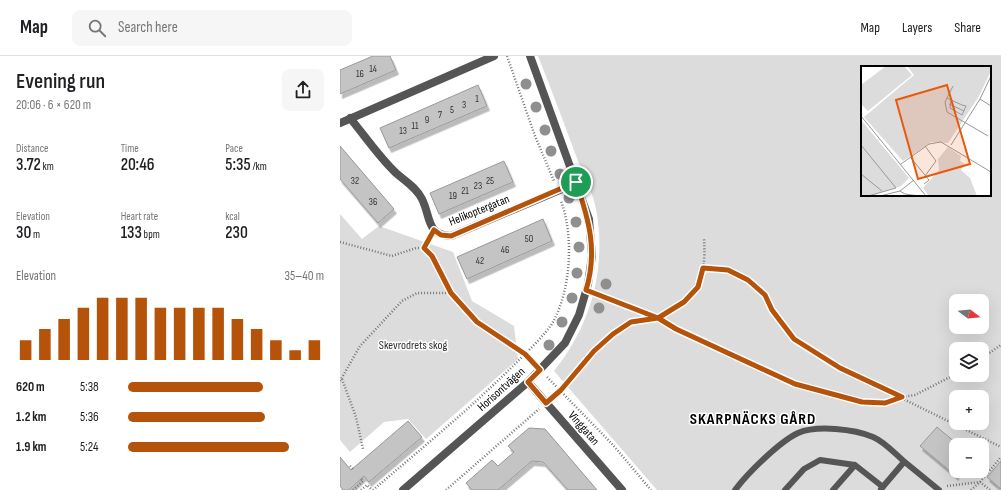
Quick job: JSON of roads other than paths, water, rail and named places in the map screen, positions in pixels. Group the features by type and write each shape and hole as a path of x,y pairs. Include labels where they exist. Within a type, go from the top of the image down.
{"street":[{"path":"340,123 494,56"},
{"name":"Horisontvägen","path":"403,490 528,382 565,343 579,315 586,290 592,256 589,219 530,56"},
{"name":"Helikoptergatan","path":"350,118 396,172 415,189 422,198 434,230 441,235 451,236 576,182"},
{"name":"Vinggatan","path":"528,382 622,490"}],"lane":[{"path":"735,490 744,479 776,449 798,433 825,428 857,432 874,437 895,452 904,462 937,489"},
{"path":"785,490 804,469 820,460 855,465 881,489 904,462"},
{"path":"833,490 855,465"}],"district":[{"name":"SKARPNÄCKS GÅRD","path":"753,418"}],"park label":[{"name":"Skevrodrets skog","path":"413,345"}]}
